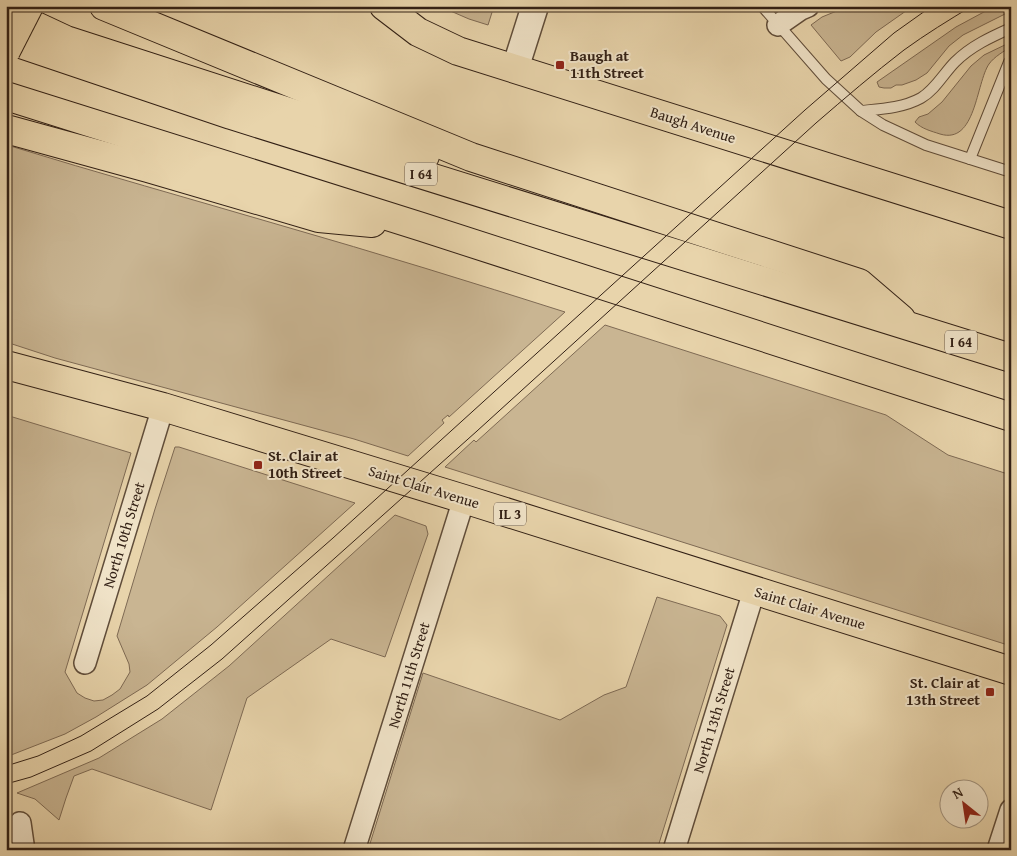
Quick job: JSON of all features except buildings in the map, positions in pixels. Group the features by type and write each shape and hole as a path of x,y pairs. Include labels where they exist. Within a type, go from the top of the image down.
{"main road":[{"path":"6,52 29,6"},
{"path":"104,6 471,157 859,283 910,326"},
{"name":"Baugh Avenue","path":"384,6 418,32 458,51 1011,225"},
{"path":"6,12 66,40 776,270 802,282 837,304"},
{"name":"I 64","path":"6,39 231,115 1011,358"},
{"path":"6,96 422,227 1011,417"},
{"path":"6,129 320,218 422,227"},
{"name":"Saint Clair Avenue","path":"6,365 163,407 1011,671"}],"street":[{"path":"514,69 535,6"},
{"path":"778,25 808,6"},
{"name":"North 10th Street","path":"86,663 163,407"},
{"name":"North 11th Street","path":"354,850 464,500"},
{"name":"North 13th Street","path":"674,850 754,591"},
{"path":"998,850 1011,810"},
{"path":"20,823 22,850"}],"lane":[{"path":"762,6 826,79 861,111 883,125 926,145 1011,172"},
{"path":"861,111 908,104 923,97 954,63 971,48 1011,28"},
{"path":"970,159 1011,61"}],"shaded area":[{"path":"439,6 494,6 488,25"},
{"path":"849,6 913,6 876,32 850,57 841,61 811,25 822,17"},
{"path":"995,6 1011,6 1011,11 963,35 949,46 927,73 916,80 891,88 879,87 877,82 956,27"},
{"path":"1011,42 1011,47 989,64 968,122 961,130 952,135 940,134 924,128 915,122 919,117 928,114 942,102 971,66 984,55"},
{"path":"7,145 354,247 565,312 449,417 448,415 442,420 444,423 408,456 354,439 55,358 6,342"},
{"path":"605,325 886,415 948,455 1011,475 1011,646 445,467 474,440 476,442"},
{"path":"6,415 131,453 65,672 77,693 94,701 103,700 120,689 130,672 129,664 117,636 175,447 355,503 217,627 147,685 65,734 6,757"},
{"path":"395,515 426,526 428,534 385,657 331,639 247,698 211,810 92,769 74,776 59,820 35,799 17,793 99,758 162,719 229,666"},
{"path":"657,597 720,616 727,625 657,850 368,850 423,673 560,720 604,695 626,687"}],"tram line":[{"path":"6,766 38,756 81,736 147,696 211,645 333,538 805,110 894,33 932,6"},
{"path":"6,784 31,777 91,751 158,709 222,659 477,431 816,123 904,50 972,6"}],"place":[{"name":"Baugh at 11th Street","path":"560,65"},
{"name":"St. Clair at 10th Street","path":"258,465"},
{"name":"St. Clair at 13th Street","path":"990,692"}]}
